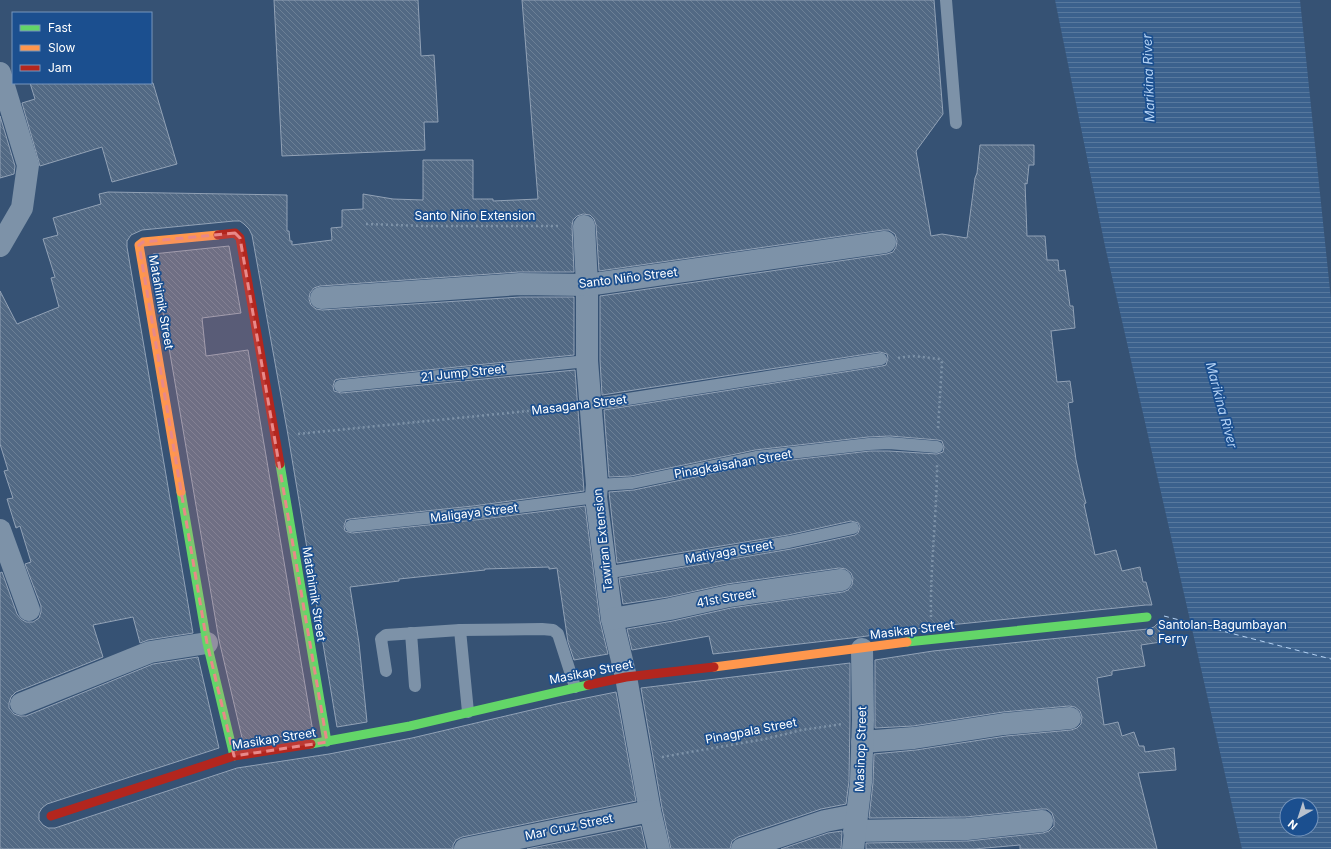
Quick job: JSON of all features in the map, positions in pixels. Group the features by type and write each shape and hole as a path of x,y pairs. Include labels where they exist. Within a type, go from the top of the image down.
{"street":[{"path":"0,73 28,165 22,208 0,246"},
{"name":"Tawiran Extension","path":"584,226 587,285 587,361 605,573 612,619 626,676 650,811 659,849"},
{"name":"Matahimik Street","path":"234,756 207,643 139,245 143,242 235,233 240,238 276,437 327,742"},
{"name":"Santo Niño Street","path":"321,298 520,284 587,285 885,242"},
{"path":"0,530 29,610"},
{"name":"41st Street","path":"612,619 670,609 729,596 841,580"},
{"name":"Masikap Street","path":"51,816 234,756 327,742 410,726 626,676 862,649 931,639 1147,617"},
{"path":"21,704 150,652 207,643"},
{"name":"Masinop Street","path":"854,832 861,782 863,720 862,649"},
{"path":"862,742 914,738 1004,724 1070,718"},
{"name":"Mar Cruz Street","path":"465,849 650,811"},
{"path":"742,849 825,821 854,832 967,829 1042,821"}],"lane":[{"path":"946,0 956,122"},
{"name":"Masagana Street","path":"590,405 881,359"},
{"name":"21 Jump Street","path":"340,386 587,361"},
{"name":"Pinagkaisahan Street","path":"597,491 756,457 868,444 889,443 937,447"},
{"name":"Maligaya Street","path":"351,526 474,513 597,491"},
{"name":"Matiyaga Street","path":"605,573 789,542 853,528"},
{"path":"386,671 381,639 386,635 460,630 542,629 553,630 558,634 575,687"},
{"path":"460,630 468,712"},
{"path":"410,633 414,686"}],"path":[{"name":"Santo Niño Extension","path":"366,224 424,226 584,226"},
{"path":"881,359 913,356 940,359 942,363 943,369 937,447 937,492 931,590 931,639"},
{"name":"Masagana Street","path":"276,437 590,405"},
{"name":"Pinagpala Street","path":"642,761 765,739 802,730 863,720"}],"highlighted area":[{"path":"235,233 240,238 327,742 234,756 207,643 139,245 143,242"}],"water":[{"name":"Marikina River","path":"1055,0 1300,0 1331,300 1331,849 1242,849 1105,246"}],"building":[{"path":"274,0 418,0 421,56 434,55 438,122 424,122 425,150 282,156"},
{"path":"522,0 934,0 943,114 916,151 931,236 942,234 967,238 980,145 1034,145 1034,165 1029,165 1027,184 1025,183 1027,236 1045,236 1047,260 1058,260 1059,271 1065,270 1070,306 1073,306 1075,328 1051,331 1057,382 1070,381 1073,402 1068,403 1076,460 1086,503 1084,504 1095,555 1116,550 1122,571 1140,567 1143,582 1146,582 1152,605 930,627 860,637 713,654 709,636 632,650 627,629 673,621 731,608 843,592 848,590 852,585 853,578 851,573 846,569 839,568 727,584 668,597 623,604 619,578 791,549 855,535 858,533 860,527 858,523 851,521 788,535 617,563 609,492 634,490 757,464 870,451 937,454 943,452 944,447 942,441 938,440 890,436 868,437 755,450 631,476 609,477 604,410 882,366 886,365 888,358 887,354 880,352 602,395 600,360 600,296 887,254 893,252 897,241 895,234 889,230 883,230 599,271 596,225 594,219 590,215 583,214 577,216 573,220 572,226 574,272 519,272 320,286 314,288 310,293 309,299 311,305 316,309 322,310 520,297 574,297 574,355 339,379 335,380 333,386 334,391 341,393 575,370 584,491 473,506 350,519 346,520 344,526 345,531 352,533 475,520 585,506 600,621 608,654 574,660 568,642 557,568 485,569 399,579 399,581 350,587 359,643 367,722 337,727 288,435 252,235 249,229 240,221 142,230 131,235 127,241 127,247 193,633 148,640 140,643 133,617 93,625 103,657 16,692 11,697 9,708 14,714 26,716 153,664 198,657 219,748 47,804 39,813 39,820 43,825 48,828 55,828 237,768 329,754 412,738 561,703 616,692 636,801 462,837 456,840 453,845 453,849 0,849 0,573 2,572 17,614 21,619 26,622 33,622 39,618 41,606 25,564 31,562 20,526 16,528 7,499 13,498 4,471 8,470 0,444 0,291 17,324 59,307 51,278 55,277 43,239 58,235 53,218 101,204 99,194 108,192 287,195 287,231 289,231 292,245 332,240 331,228 342,227 342,210 363,209 363,194 393,199 423,200 423,160 473,160 473,199 493,199 493,201 538,199"},
{"path":"153,83 177,164 112,182 102,147 40,166 22,103 35,99 30,84"},
{"path":"0,116 15,166 14,174 0,178"},
{"path":"229,246 241,313 202,318 206,356 248,350 313,732 243,742 219,640 153,254"},
{"path":"1158,623 1161,642 1141,645 1145,666 1112,671 1112,675 1097,678 1104,725 1118,722 1122,736 1134,732 1139,746 1144,746 1145,752 1174,748 1176,770 1138,773 1157,849 1020,849 1020,845 974,849 866,849 866,843 968,841 1043,833 1049,831 1054,826 1054,819 1052,813 1047,809 966,817 869,818 873,783 874,754 916,750 1006,736 1071,730 1077,728 1081,724 1082,717 1080,711 1075,707 1069,706 1003,712 913,726 875,728 875,660 933,651 1148,629 1154,627"},
{"path":"850,663 849,781 846,804 821,809 738,837 732,841 730,849 671,849 662,808 641,688"},
{"path":"641,826 646,849 527,849"},
{"path":"842,831 841,849 781,849 828,833"}],"ferry route":[{"path":"1164,616 1331,659"}],"traffic: fast":[{"path":"280,464 327,742"},
{"path":"181,492 207,643 234,756"},
{"path":"907,642 1147,617"},
{"path":"311,744 410,726 588,685"}],"traffic: slow":[{"path":"181,492 139,245 143,242 218,235"},
{"path":"714,667 907,642"}],"traffic: jam":[{"path":"218,235 235,233 240,238 280,464"},
{"path":"588,685 626,677 714,667"},
{"path":"51,816 234,756 311,744"}],"place":[{"name":"Santolan-Bagumbayan Ferry","path":"1150,632"}]}
